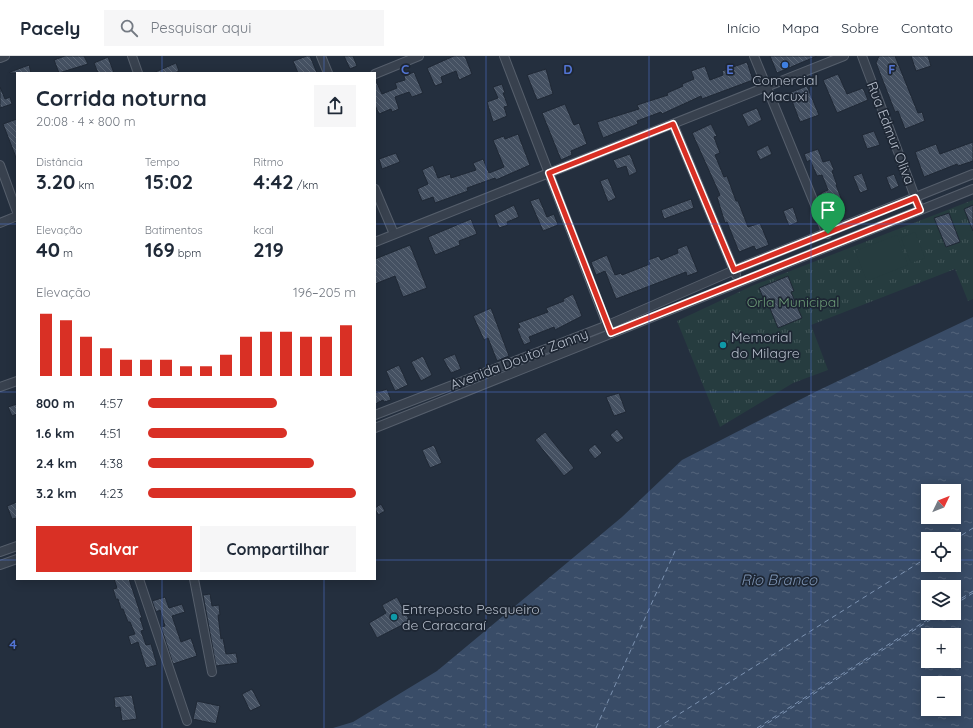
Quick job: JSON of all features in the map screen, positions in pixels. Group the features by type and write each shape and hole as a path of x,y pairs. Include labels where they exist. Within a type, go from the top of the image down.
{"street":[{"path":"0,58 5,56"},
{"path":"132,56 138,72"},
{"path":"321,56 328,72"},
{"path":"376,74 419,56"},
{"path":"504,56 611,333"},
{"path":"754,56 828,234"},
{"path":"376,242 844,56"},
{"name":"Rua Edmur Oliva","path":"862,56 920,210"},
{"path":"673,124 739,282"},
{"path":"0,165 16,209"},
{"name":"Avenida Doutor Zanny","path":"376,416 608,325 734,270 828,234 973,174"},
{"name":"Avenida Doutor Zanny","path":"376,428 973,189"},
{"path":"376,191 394,234"},
{"path":"0,222 16,216"},
{"path":"0,387 16,381"},
{"path":"0,552 16,546"},
{"path":"0,565 16,559"},
{"path":"139,580 188,720"},
{"path":"194,580 212,672"}],"green space":[{"name":"Orla Municipal","path":"973,200 973,299 968,301 955,269 811,325 828,370 793,383 720,427 677,321 754,285"},
{"path":"915,232 925,258 911,263 901,238"},
{"path":"897,235 908,265 867,281 855,251"}],"water":[{"name":"Rio Branco","path":"973,317 973,728 333,728 353,722 437,671 622,517 682,460 817,391"}],"building":[{"path":"65,56 84,56 88,64 59,72 54,60"},
{"path":"310,56 317,72 298,72 293,61"},
{"path":"344,56 353,56 357,66 350,69"},
{"path":"454,56 465,56 472,74 459,80 456,71 441,77 443,83 435,86 427,68"},
{"name":"Comercial Macuxi","path":"770,56 817,56 777,73"},
{"path":"879,56 895,56 918,113 922,112 925,121 905,129 898,111 895,112 876,63"},
{"path":"911,56 928,56 931,66 916,71"},
{"path":"108,57 114,72 98,72 94,63"},
{"path":"747,62 753,80 702,99 701,96 662,114 661,112 637,121 638,124 603,138 597,122 639,109 637,105 668,95 667,93 694,79 691,71 705,66 710,80 723,75 722,71"},
{"path":"176,63 179,71 177,72 155,72"},
{"path":"29,65 31,72 10,73"},
{"path":"546,69 553,94 537,100 527,75"},
{"path":"414,72 423,93 412,97 409,92 395,97 399,109 392,112 391,109 379,114 376,107 376,81 382,94 397,88 395,83 405,80 404,76"},
{"path":"838,74 847,94 863,88 868,100 837,113 823,80"},
{"path":"502,84 505,93 503,93 508,106 504,107 507,116 493,122 487,102 498,98 493,87"},
{"path":"807,86 819,115 800,122 789,93"},
{"path":"0,87 5,99 10,97 12,104 0,108"},
{"path":"565,104 574,125 579,123 587,144 571,151 572,155 561,160 542,113"},
{"path":"757,108 762,120 748,127 742,114"},
{"path":"16,119 16,157 3,124"},
{"path":"711,124 717,136 714,137 720,153 715,155 724,177 727,176 748,227 760,223 769,245 756,250 754,246 739,252 727,222 725,223 717,197 720,195 692,133"},
{"path":"874,131 880,145 867,149 862,135"},
{"path":"518,134 530,165 496,180 495,178 467,188 468,191 435,203 433,197 422,201 417,189 428,184 422,170 433,165 438,178 450,174 451,178 476,170 473,163 483,159 489,173 504,167 493,140 504,136 505,139"},
{"path":"973,142 973,161 958,166 957,164 924,177 915,152 936,144 940,154"},
{"path":"768,145 772,154 760,160 756,151"},
{"path":"818,149 823,162 830,160 834,170 832,171 836,185 846,211 831,217 821,193 828,190 822,175 817,176 810,160 807,162 804,154"},
{"path":"396,153 400,162 382,169 379,159"},
{"path":"630,154 637,172 629,176 626,166 617,169 613,160"},
{"path":"862,173 868,190 860,193 853,176"},
{"path":"894,174 899,186 891,190 886,177"},
{"path":"608,178 616,198 608,202 600,181"},
{"path":"539,198 547,217 554,214 558,225 543,231 530,201"},
{"path":"691,199 694,208 664,219 661,210"},
{"path":"514,205 519,217 507,222 508,225 499,228 494,215"},
{"path":"973,205 973,231 964,209"},
{"path":"793,207 798,222 789,226 783,211"},
{"path":"949,213 960,242 946,247 934,218"},
{"path":"471,219 477,234 459,241 460,245 435,255 428,237"},
{"path":"410,245 427,288 403,297 395,276 376,284 376,259"},
{"path":"687,245 698,272 687,276 686,272 616,299 605,271 596,275 591,262 607,255 615,275 621,273 622,275 650,264 648,260 659,256 661,260 678,253 677,249"},
{"path":"788,276 794,291 791,292 802,318 778,328 767,301 765,302 759,288"},
{"path":"573,294 582,316 555,330 554,327 529,337 531,342 524,345 517,329 520,327 518,323 548,312 546,308 564,301 563,299"},
{"path":"491,308 509,356 497,361 488,338 484,340 473,316"},
{"path":"455,354 461,369 451,373 443,359"},
{"path":"423,356 432,375 421,381 411,362"},
{"path":"399,365 408,385 395,391 386,371"},
{"path":"387,389 391,400 384,402 383,400 376,404 376,393"},
{"path":"619,393 626,412 614,416 606,397"},
{"path":"16,404 16,414 12,416 8,407"},
{"path":"617,429 624,438 617,443 610,435"},
{"path":"545,432 574,468 564,476 535,440"},
{"path":"595,444 602,453 595,459 588,450"},
{"path":"434,445 442,463 430,468 422,450"},
{"path":"16,502 16,518 12,519 7,506"},
{"path":"381,504 385,511 378,515 376,507"},
{"path":"114,580 129,580 142,618 140,618 144,630 141,631 146,645 151,644 157,665 146,668 138,642 131,645 128,636 135,634 123,609 121,609 118,599 116,599 113,589 117,588"},
{"path":"210,594 212,606 219,605 220,615 218,615 221,639 223,638 226,654 236,653 238,663 216,666 203,595"},
{"path":"165,597 169,608 182,604 185,612 172,616 181,642 191,638 197,656 173,664 161,627 165,626 160,610 156,612 152,601"},
{"name":"Entreposto Pesqueiro de Caracaraí","path":"397,597 410,621 377,638 369,623 386,613 382,605"},
{"path":"252,689 261,706 250,711 242,694"},
{"path":"132,695 137,719 122,721 120,707 115,708 114,697"},
{"path":"197,701 220,706 216,724 193,719"}],"ferry route":[{"path":"961,536 973,528"},
{"path":"596,728 675,551"},
{"path":"657,728 921,561"},
{"path":"961,599 973,591"},
{"path":"961,601 973,593"},
{"path":"757,728 927,620"},
{"path":"760,728 930,620"}],"place":[{"name":"Comercial Macuxi","path":"785,65"},
{"name":"Memorial do Milagre","path":"723,345"},
{"name":"Entreposto Pesqueiro de Caracaraí","path":"394,617"}],"route":[{"path":"673,124 734,270 828,234 915,198 920,210 611,333 549,173 673,124"}]}
